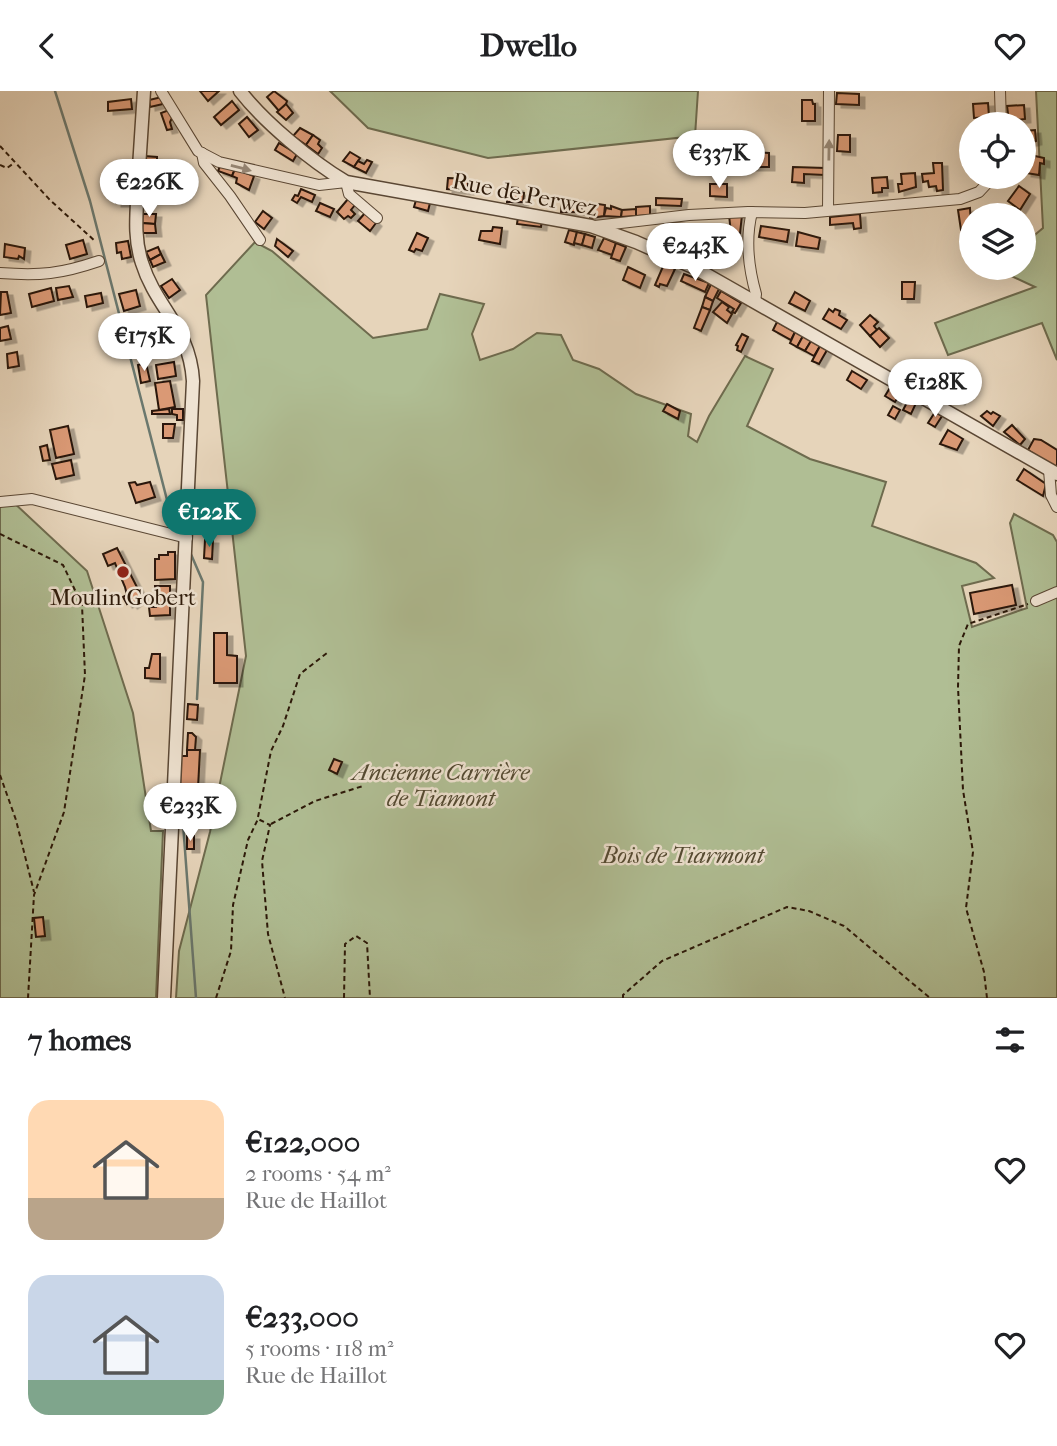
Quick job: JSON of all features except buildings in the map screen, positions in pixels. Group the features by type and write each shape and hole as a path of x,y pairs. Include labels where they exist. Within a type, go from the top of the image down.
{"street":[{"path":"144,91 135,233 142,265 183,336 192,362 187,538 164,998"},
{"path":"161,91 187,136 202,153 219,162 319,185 345,182"},
{"name":"Rue de Perwez","path":"240,91 253,107 328,171 345,182 591,226 636,242 695,268 1053,472"},
{"path":"828,210 830,91"},
{"path":"1000,91 1001,112"},
{"path":"202,153 204,163 260,240"},
{"name":"Rue de Perwez","path":"345,182 349,194 377,218"},
{"path":"591,226 689,215 805,213 960,199 982,189"},
{"path":"752,212 747,230 747,245 757,294 755,302"},
{"path":"0,274 38,276 99,261"},
{"path":"1053,472 1051,495 1057,507"},
{"path":"0,502 32,499 187,538"},
{"path":"1036,601 1057,592"}],"path":[{"path":"0,146 50,200 96,242"},
{"path":"0,165 7,168 15,162"},
{"path":"0,534 63,565 82,605 85,675 64,812 34,895 28,998"},
{"path":"987,998 984,972 966,908 972,852 963,790 958,687 959,646 968,624 1036,601"},
{"path":"216,998 231,951 233,905 248,839 258,819 271,751 283,726 300,674 327,653"},
{"path":"0,775 16,820 34,895"},
{"path":"258,819 270,824 315,801 363,786"},
{"path":"270,824 262,861 268,934 285,998"},
{"path":"623,998 623,995 662,961 787,907 809,911 844,926 930,998"},
{"path":"344,998 345,944 356,936 367,943 370,998"}],"green space":[{"path":"330,91 698,91 695,136 488,158 368,128"},
{"path":"1036,91 1057,91 1057,360 1042,323 948,355 935,323 1035,287 1020,280 1036,280 1036,234 1043,228"},
{"path":"255,242 272,251 373,338 427,329 440,294 484,304 472,334 480,360 513,349 537,333 561,335 573,360 599,369 636,394 691,414 688,436 697,442 709,416 745,356 773,369 747,426 810,459 886,482 872,526 976,563 994,578 962,586 972,627 1027,608 1010,523 1014,514 1053,535 1057,542 1057,998 176,998 179,951 210,832 246,656 206,295"},
{"path":"12,501 87,571 133,713 151,831 163,831 156,998 0,998 0,502"}],"waterway":[{"path":"55,91 90,201 174,527"},
{"path":"190,552 203,582 197,699"},
{"path":"182,810 196,998"}],"place":[{"name":"Moulin Gobert","path":"123,572"}],"park label":[{"name":"Ancienne Carrière de Tiamont","path":"441,785"},
{"name":"Bois de Tiarmont","path":"683,855"}]}
